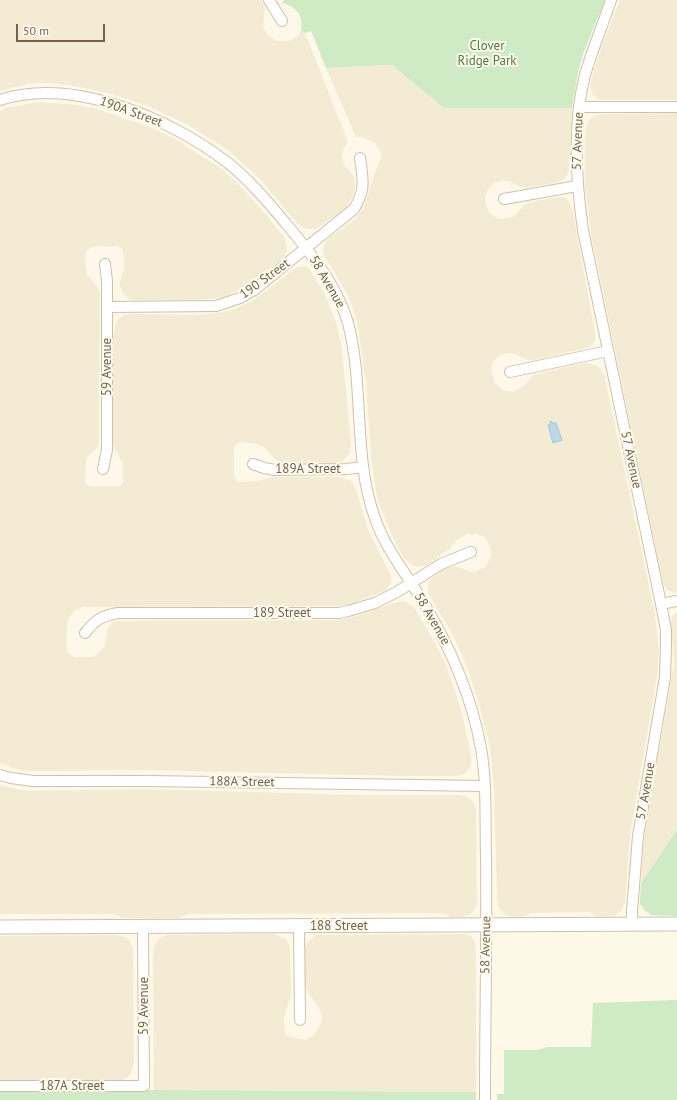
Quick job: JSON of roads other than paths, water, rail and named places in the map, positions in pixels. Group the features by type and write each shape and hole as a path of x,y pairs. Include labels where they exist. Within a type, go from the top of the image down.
{"street":[{"path":"268,0 282,21"},
{"name":"57 Avenue","path":"611,0 585,75 579,107 577,186 583,230 666,630 665,677 638,836 632,924"},
{"name":"190A Street","path":"0,100 31,93 49,92 85,97 124,108 162,123 197,141 230,164 247,179"},
{"path":"579,107 677,107"},
{"name":"190 Street","path":"107,307 204,307 228,303 254,290 354,209 361,197 364,181 360,158"},
{"name":"58 Avenue","path":"247,179 307,248 330,283 341,304 348,323 355,364 365,484 376,522 386,545 412,583 452,654 464,684 480,745 484,786 486,925 485,1100"},
{"path":"504,199 577,186"},
{"name":"59 Avenue","path":"103,469 107,450 107,281 105,264"},
{"path":"510,372 608,351"},
{"name":"189A Street","path":"253,464 275,470 346,469 363,467"},
{"name":"189 Street","path":"85,633 93,623 105,616 118,613 348,612 375,603 412,583 441,564 471,552"},
{"path":"661,604 677,601"},
{"name":"188A Street","path":"0,775 33,781 148,781 484,786"},
{"name":"188 Street","path":"0,927 677,924"},
{"name":"59 Avenue","path":"143,926 144,1086"},
{"path":"299,926 300,1020"},
{"name":"187A Street","path":"0,1086 144,1086"}],"water":[{"path":"551,421 556,423 562,440 553,443 548,425"}],"park label":[{"name":"Clover Ridge Park","path":"487,54"}]}
